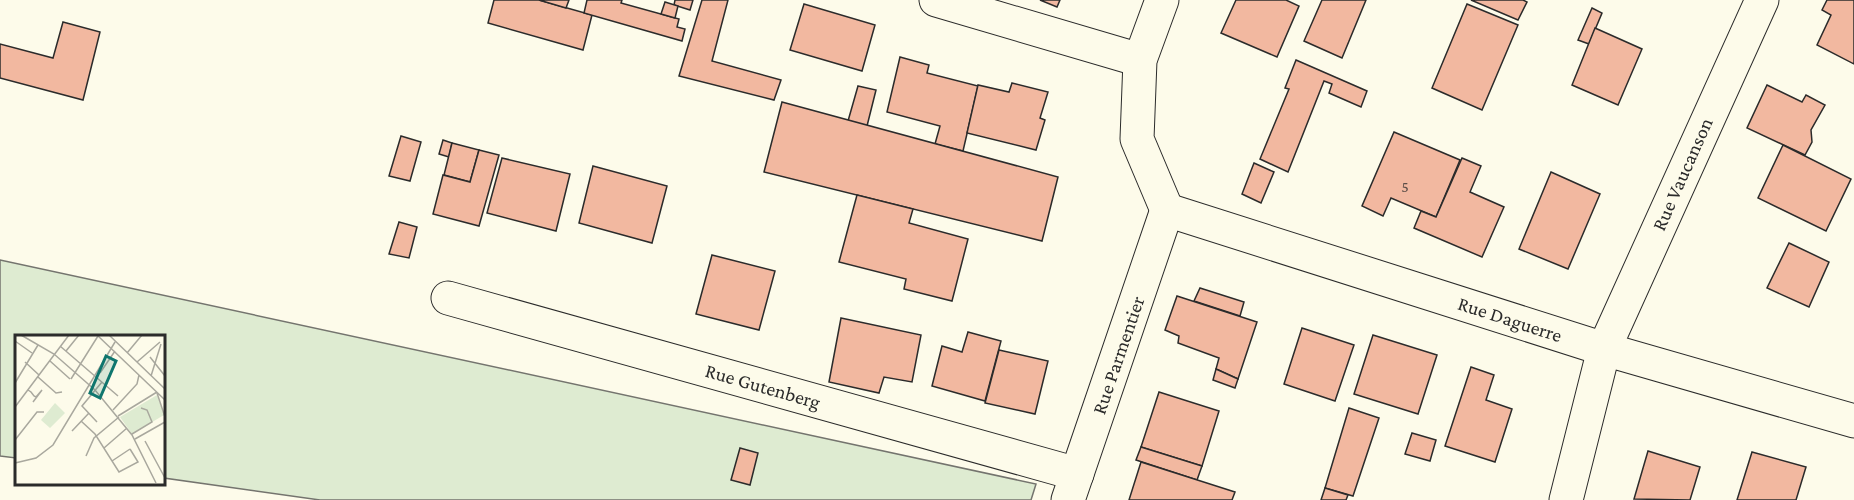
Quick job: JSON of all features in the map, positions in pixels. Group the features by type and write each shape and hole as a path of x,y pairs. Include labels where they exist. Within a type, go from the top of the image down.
{"street":[{"path":"936,0 1140,60"},
{"path":"1162,0 1140,60 1137,139 1167,210"},
{"name":"Rue Vaucanson","path":"1568,491 1604,349 1762,0"},
{"name":"Rue Daguerre","path":"1167,210 1604,349 1854,421"},
{"name":"Rue Parmentier","path":"1072,487 1167,210"},
{"name":"Rue Gutenberg","path":"448,298 1072,487"}],"green space":[{"path":"0,260 1036,484 1031,500 320,500 165,478 165,335 15,335 15,458 0,456"}],"building":[{"path":"494,0 539,0 592,15 583,50 488,23"},
{"path":"539,0 569,0 566,8"},
{"path":"587,0 622,0 621,3 679,19 677,27 685,29 682,41 584,13"},
{"path":"675,0 693,0 690,10 674,5"},
{"path":"702,0 728,0 712,61 781,80 774,100 679,76"},
{"path":"1040,0 1060,0 1057,7"},
{"path":"1236,0 1286,0 1299,6 1277,57 1221,33"},
{"path":"1322,0 1366,0 1342,58 1304,41"},
{"path":"1471,0 1523,0 1527,2 1518,20"},
{"path":"1827,0 1854,0 1854,64 1817,45 1831,15 1822,10"},
{"path":"665,2 678,6 675,18 661,14"},
{"path":"804,4 875,25 862,71 790,50"},
{"path":"1467,4 1518,25 1482,110 1432,88"},
{"path":"1592,8 1602,13 1589,44 1578,40"},
{"path":"63,22 100,32 83,100 0,78 0,44 53,58"},
{"path":"1595,28 1642,49 1618,105 1572,85"},
{"path":"900,57 929,65 927,73 978,86 963,151 935,144 940,126 887,112"},
{"path":"1296,60 1367,91 1361,107 1329,93 1332,84 1324,81 1288,172 1260,159 1289,89 1285,88"},
{"path":"1012,83 1048,92 1040,118 1045,120 1036,150 967,133 978,85 1009,92"},
{"path":"1767,85 1802,102 1806,95 1825,105 1811,130 1812,142 1805,155 1747,128"},
{"path":"858,86 876,90 867,126 848,121"},
{"path":"782,102 1058,177 1042,241 764,172"},
{"path":"1394,132 1460,160 1436,217 1391,198 1383,216 1362,206"},
{"path":"401,136 421,142 410,181 389,176"},
{"path":"443,140 452,143 449,157 439,154"},
{"path":"452,143 479,150 470,182 444,175"},
{"path":"1783,145 1851,179 1826,231 1758,198"},
{"path":"479,150 499,155 479,226 433,214 443,175 470,182"},
{"path":"502,158 570,174 556,231 487,213"},
{"path":"1462,158 1481,166 1470,192 1504,207 1482,257 1414,228 1421,211 1436,217"},
{"path":"1254,163 1274,172 1261,203 1242,194"},
{"path":"593,166 667,186 652,243 579,223"},
{"path":"1551,172 1600,194 1568,269 1519,249"},
{"path":"857,195 913,209 909,223 968,239 952,301 904,289 906,279 839,262"},
{"path":"399,222 417,227 409,258 389,254"},
{"path":"1789,243 1829,262 1809,307 1767,288"},
{"path":"712,255 775,271 759,330 696,314"},
{"path":"1200,288 1244,302 1240,316 1194,301"},
{"path":"1177,296 1257,322 1238,379 1216,369 1219,358 1178,343 1179,336 1165,330"},
{"path":"841,318 921,335 912,382 884,377 879,393 829,382"},
{"path":"1302,328 1354,345 1335,401 1284,384"},
{"path":"968,332 1001,341 985,401 932,386 942,346 962,352"},
{"path":"1373,335 1437,355 1418,414 1354,394"},
{"path":"999,350 1048,361 1035,414 985,403"},
{"path":"1471,367 1494,375 1486,400 1512,409 1495,462 1445,446"},
{"path":"1216,369 1238,379 1235,388 1213,380"},
{"path":"1159,392 1219,411 1202,466 1141,447"},
{"path":"1349,408 1379,418 1353,496 1325,488"},
{"path":"1412,433 1436,440 1430,461 1405,454"},
{"path":"1141,447 1202,466 1197,480 1136,460"},
{"path":"740,448 758,453 750,485 731,480"},
{"path":"1648,451 1700,467 1690,500 1634,499"},
{"path":"1752,452 1806,467 1796,500 1737,500"},
{"path":"1141,462 1235,492 1232,500 1129,500"},
{"path":"1325,488 1348,495 1346,500 1321,500"}]}
